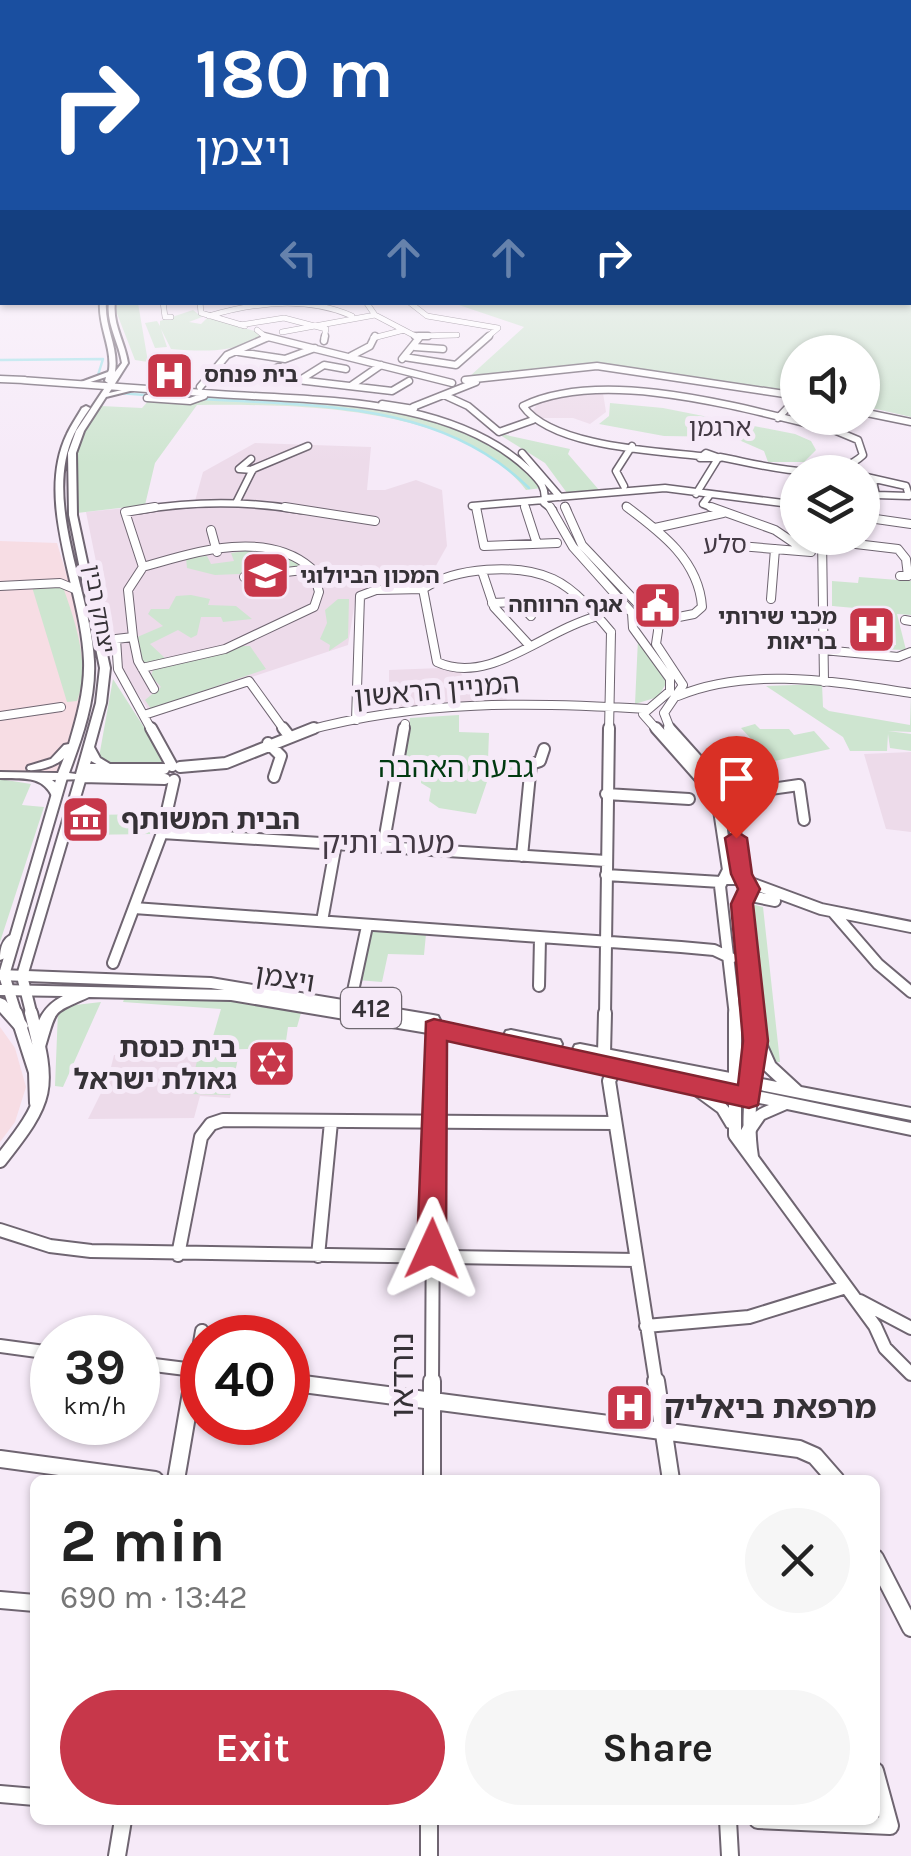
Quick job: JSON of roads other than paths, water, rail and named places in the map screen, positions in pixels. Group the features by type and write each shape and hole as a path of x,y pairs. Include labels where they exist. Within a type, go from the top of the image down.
{"main road":[{"path":"102,305 101,314 115,353 117,373 137,387"},
{"path":"82,383 117,373 126,356 110,316 112,305"},
{"name":"יצחק רבין","path":"82,773 101,703 105,659 73,514 72,453 80,431 117,373"},
{"path":"82,383 95,389 137,387"},
{"name":"יצחק רבין","path":"64,773 90,672 87,630 62,514 60,459 70,430 107,388"},
{"path":"0,775 28,772 55,761 75,736"},
{"path":"90,748 95,760 110,774"},
{"path":"0,767 28,772 48,781 56,794"},
{"name":"המניין הראשון","path":"28,772 82,773"},
{"path":"0,955 14,938"},
{"name":"ויצמן","path":"10,983 211,982 604,1054 786,1104 911,1128"},
{"name":"ויצמן","path":"10,983 230,995 434,1029 686,1084 734,1088"},
{"path":"40,1043 44,1020 54,1006 105,990"},
{"path":"0,1003 21,1026"},
{"path":"756,1036 772,1072 807,1096"},
{"path":"686,1084 714,1100 732,1123"},
{"name":"ויצמן","path":"750,1092 807,1096 911,1114"},
{"path":"746,1134 759,1115 786,1104"}],"street":[{"path":"163,305 165,317 171,317"},
{"path":"199,305 198,310 209,316 381,365 392,366 404,357 415,347 418,336"},
{"path":"368,305 376,316 418,336 457,335"},
{"path":"404,357 456,365 498,328 474,320 433,320 413,305"},
{"path":"209,316 250,306 333,308 352,316"},
{"path":"239,352 286,359 324,341 327,333 294,309 240,325"},
{"path":"201,394 227,356 276,336 376,316"},
{"path":"351,356 366,348 372,333 405,330"},
{"path":"147,398 201,394 239,352 276,336"},
{"path":"312,347 460,383"},
{"path":"415,347 443,349"},
{"path":"299,380 324,365 346,369"},
{"path":"351,386 381,365"},
{"path":"255,378 279,367"},
{"path":"220,370 255,378 392,391 408,382"},
{"path":"399,409 460,383 570,370 638,371 780,397"},
{"path":"592,370 601,391"},
{"path":"601,391 604,370"},
{"path":"0,379 82,383"},
{"path":"107,388 137,387 399,409 413,408 460,383"},
{"path":"780,466 701,458 596,440 547,426 522,409 536,397 601,391 658,395 855,438 863,455"},
{"path":"444,395 468,406 500,432 533,420"},
{"path":"774,418 780,406"},
{"path":"413,408 504,442 539,468 564,501 582,546 656,626 656,644 680,678 705,686"},
{"path":"399,409 460,428 497,445 530,469 544,488 547,503 568,540 628,608 636,629 672,685 648,713"},
{"path":"774,418 780,413"},
{"path":"880,416 911,422"},
{"path":"532,433 547,426"},
{"path":"548,439 563,432"},
{"path":"586,450 596,440"},
{"path":"606,452 614,443"},
{"path":"251,459 240,465 238,471 252,470 308,446"},
{"path":"624,486 616,471 632,446"},
{"path":"697,489 704,466 701,458"},
{"path":"697,489 718,458"},
{"path":"236,503 252,470"},
{"path":"873,481 906,486 909,496 876,495 873,481"},
{"path":"557,543 484,546 474,506 547,503 672,489 697,489 780,504"},
{"path":"564,501 697,489 709,496 780,505"},
{"path":"709,496 704,504 780,534"},
{"path":"528,503 538,544"},
{"path":"143,567 126,512 174,504 279,504 376,521"},
{"path":"356,720 360,596 376,590 423,588 438,578 483,574 548,576 566,587 610,630 656,626 699,611 702,596 683,559 655,528 626,506"},
{"path":"655,528 724,513"},
{"path":"880,518 911,522"},
{"path":"211,530 217,552"},
{"path":"726,549 727,545 780,548"},
{"path":"880,546 898,548 906,559 908,576 900,576"},
{"path":"142,668 226,648 314,607 318,592 302,555 286,548 217,552 143,567 128,590 133,637 142,668 154,689"},
{"path":"771,599 775,548"},
{"path":"822,555 824,682"},
{"path":"0,586 56,583 67,578 71,564"},
{"path":"244,577 309,570"},
{"path":"483,574 492,602 529,645"},
{"path":"56,583 77,590"},
{"path":"423,588 436,658 444,666 494,665 594,617"},
{"path":"492,602 518,602 531,616"},
{"path":"604,1054 610,630"},
{"path":"112,963 162,832 173,773 118,668 116,638 133,637"},
{"path":"823,650 898,656 911,652"},
{"path":"664,714 678,696 680,678"},
{"path":"144,716 249,682 291,737"},
{"path":"678,696 705,686 824,682 911,693"},
{"path":"0,716 61,707"},
{"name":"המניין הראשון","path":"82,773 220,770 291,737 356,720 515,709 648,713"},
{"path":"648,713 664,714"},
{"path":"648,713 714,792 728,870 722,886 738,1037 732,1123 739,1145 895,1358 911,1374"},
{"path":"664,714 670,730 729,795 745,889 756,1036 746,1134 756,1169"},
{"path":"383,847 405,724"},
{"path":"271,745 282,756 274,778"},
{"path":"522,856 531,764 540,761 544,748"},
{"name":"יצחק רבין","path":"10,983 14,938 64,773"},
{"name":"יצחק רבין","path":"10,983 82,773"},
{"path":"74,798 84,785 110,774"},
{"path":"729,795 799,785 804,820"},
{"path":"606,794 688,799"},
{"path":"162,832 606,861"},
{"path":"322,922 336,844"},
{"path":"606,875 745,889 911,927"},
{"path":"722,886 745,889"},
{"path":"134,908 714,950 732,958"},
{"path":"827,910 878,964 911,992"},
{"path":"350,1005 366,926"},
{"path":"539,986 540,938"},
{"path":"10,983 37,1082 34,1109 21,1136"},
{"path":"0,1162 21,1136 44,1093 40,1043 10,983"},
{"name":"נורדאו","path":"432,1475 434,1029"},
{"path":"616,1066 609,1081 670,1475"},
{"path":"178,1254 198,1149 211,1124 236,1120 615,1123"},
{"path":"318,1256 331,1122"},
{"path":"0,1230 71,1249 636,1260"},
{"path":"646,1326 766,1314 850,1292 907,1326"},
{"path":"882,1337 891,1325 907,1326"},
{"path":"0,1346 30,1350"},
{"path":"895,1358 911,1362"},
{"path":"310,1385 799,1449 815,1456 832,1475"},
{"path":"177,1475 183,1445"},
{"path":"0,1459 118,1475"},
{"path":"880,1568 910,1625"},
{"path":"0,1600 30,1603"},
{"path":"868,1825 890,1826 880,1789"},
{"path":"0,1794 30,1797"},
{"path":"117,1856 122,1825"},
{"path":"429,1825 429,1856"},
{"path":"728,1825 730,1856"}],"waterway":[{"path":"0,360 103,359 98,375"},
{"path":"119,393 145,395"},
{"path":"203,399 334,408 418,424 458,439 495,460 529,488"}],"place":[{"name":"בית פנחס","path":"169,375"},
{"name":"המכון הביולוגי","path":"265,576"},
{"name":"אגף הרווחה","path":"658,605"},
{"name":"מכבי שירותי בריאות","path":"872,630"},
{"name":"הבית המשותף","path":"86,819"},
{"name":"בית כנסת גאולת ישראל","path":"272,1063"},
{"name":"מרפאת ביאליק","path":"629,1407"}],"district":[{"name":"ארגמן","path":"720,427"},
{"name":"סלע","path":"725,544"},
{"name":"מערב ותיק","path":"388,843"}],"park label":[{"name":"גבעת האהבה","path":"456,767"}]}
